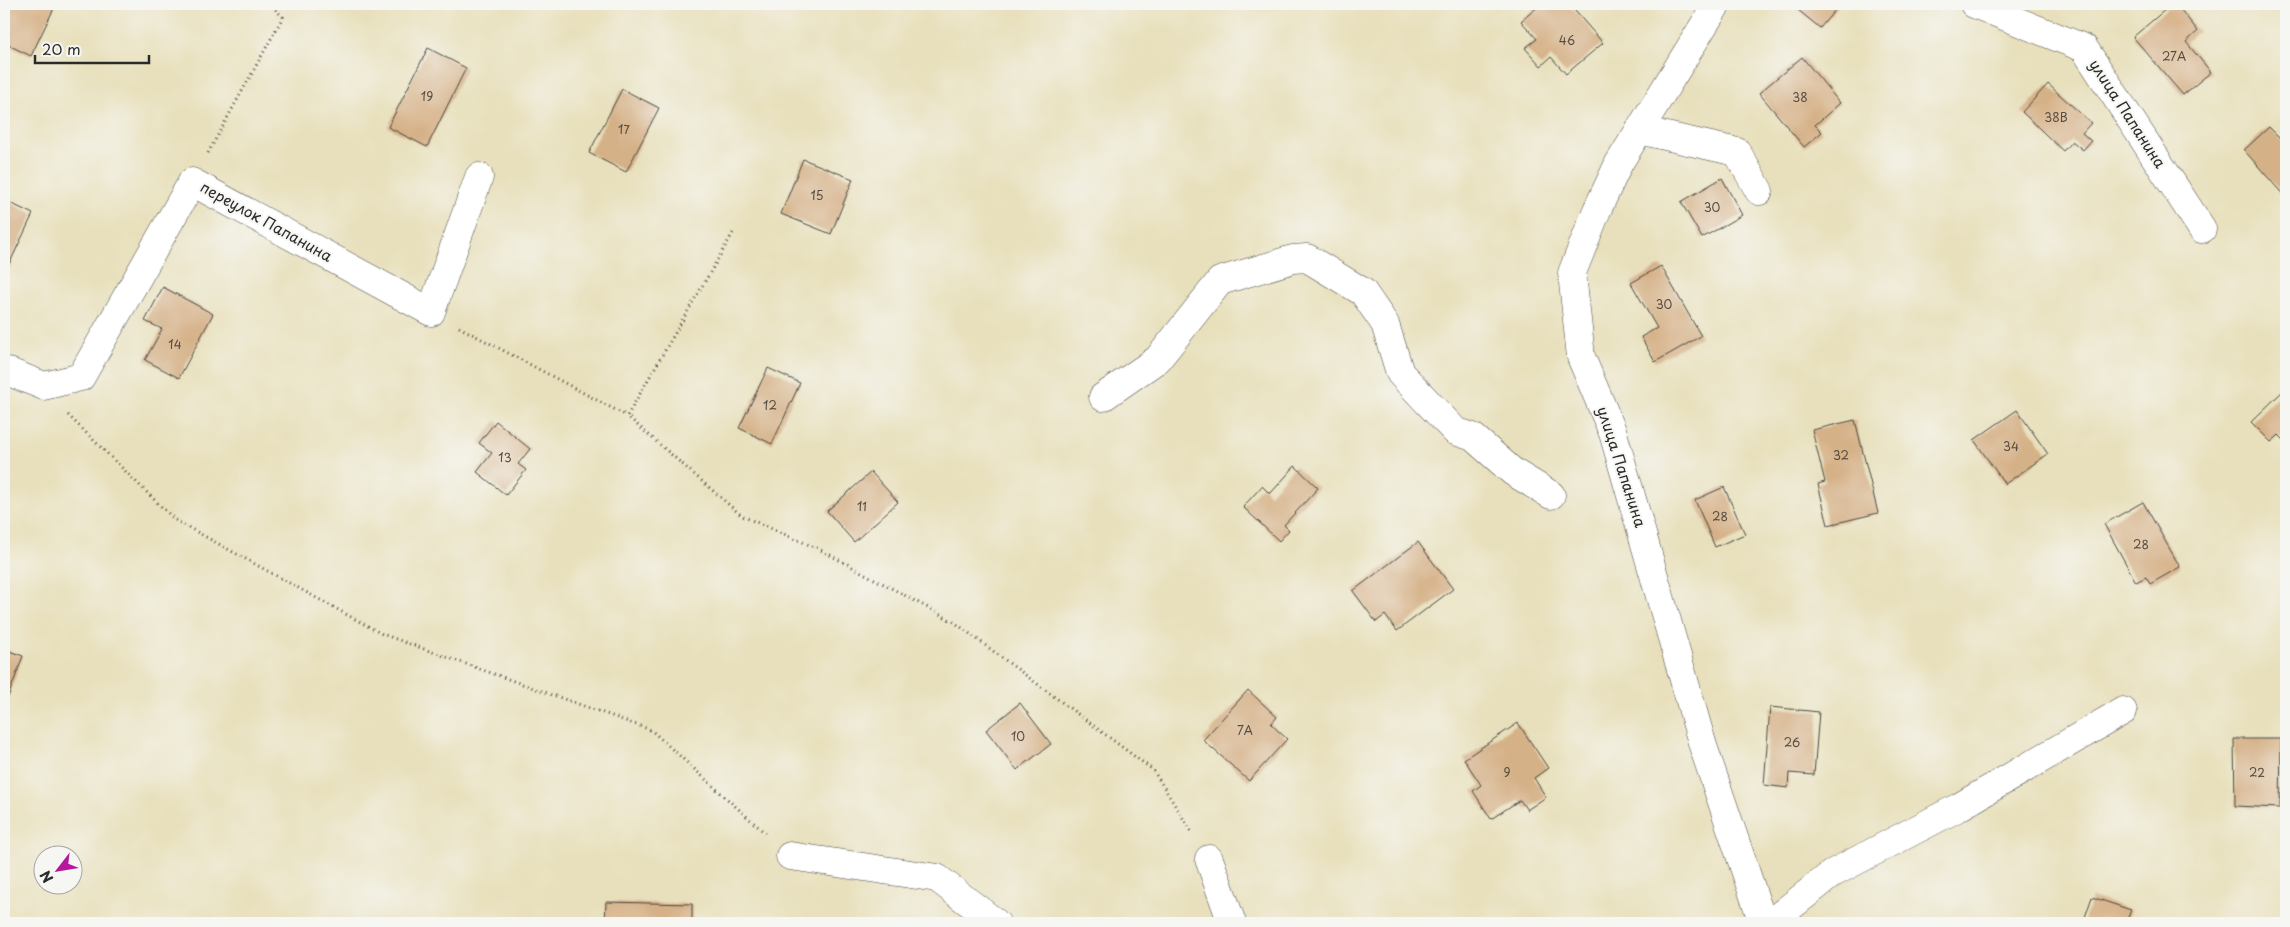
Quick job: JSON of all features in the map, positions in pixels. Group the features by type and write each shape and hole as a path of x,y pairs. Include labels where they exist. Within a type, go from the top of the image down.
{"street":[{"name":"улица Папанина","path":"1716,4 1619,163 1597,210 1572,272 1581,358 1613,433 1703,746 1763,923"},
{"name":"улица Папанина","path":"1974,4 2084,48 2202,229"},
{"path":"1639,130 1737,152 1758,191"},
{"path":"431,312 479,176"},
{"name":"переулок Папанина","path":"36,383 44,386 81,377 192,182 431,312"},
{"path":"1103,397 1158,359 1220,281 1293,259 1307,258 1363,292 1385,324 1400,373 1455,431 1473,437 1513,472 1551,495"},
{"path":"4,370 36,383"},
{"path":"1770,923 1833,873 1959,807 2124,711"},
{"path":"790,856 936,878 996,923"},
{"path":"1209,859 1232,923"}],"path":[{"path":"192,182 283,17 270,4"},
{"path":"627,416 733,233"},
{"path":"431,312 627,416 742,516 819,549 954,622 1153,770 1209,859"},
{"path":"36,383 175,520 382,634 651,730 790,856"}],"building":[{"path":"4,4 56,4 31,56 4,43"},
{"path":"1541,4 1569,4 1603,43 1566,74 1551,57 1541,66 1525,48 1537,39 1521,21"},
{"path":"1791,4 1840,4 1820,28"},
{"path":"2172,4 2176,4 2198,31 2186,42 2211,72 2183,95 2133,37"},
{"path":"428,48 466,68 427,147 388,127"},
{"path":"1802,57 1840,103 1815,125 1822,132 1804,147 1759,93"},
{"path":"2048,84 2091,123 2082,133 2091,141 2083,150 2072,141 2063,151 2022,112"},
{"path":"622,89 659,108 626,172 589,153"},
{"path":"2269,127 2286,144 2286,198 2244,150"},
{"path":"803,159 853,179 831,234 781,214"},
{"path":"1722,178 1742,215 1702,238 1681,202"},
{"path":"4,200 33,214 4,275"},
{"path":"1661,266 1701,336 1655,362 1641,337 1657,328 1631,283"},
{"path":"163,287 213,314 179,378 145,360 162,329 145,321"},
{"path":"768,368 800,383 772,444 739,428"},
{"path":"2286,388 2286,442 2279,435 2271,442 2251,422"},
{"path":"2017,410 2048,454 2005,484 1974,440"},
{"path":"1855,420 1878,513 1828,525 1818,484 1825,482 1812,430"},
{"path":"496,421 530,449 518,464 526,470 506,495 477,472 492,453 479,443"},
{"path":"1295,466 1318,488 1284,525 1289,530 1279,541 1243,507 1262,486 1270,494"},
{"path":"871,472 898,502 854,542 827,511"},
{"path":"1724,487 1745,534 1715,547 1695,500"},
{"path":"2143,502 2180,567 2150,584 2146,577 2136,582 2104,524"},
{"path":"1418,542 1453,589 1397,631 1385,615 1376,622 1353,591"},
{"path":"4,649 23,656 4,708"},
{"path":"1248,690 1277,717 1271,724 1287,739 1249,781 1203,740"},
{"path":"1020,703 1051,744 1017,770 986,730"},
{"path":"1770,707 1819,712 1814,775 1789,773 1788,788 1764,785"},
{"path":"1518,723 1548,768 1534,778 1546,797 1527,810 1520,800 1491,819 1473,791 1481,785 1464,759"},
{"path":"2234,739 2281,739 2280,808 2235,806"},
{"path":"2092,897 2131,910 2126,923 2083,923"},
{"path":"606,902 692,904 692,923 605,923"}]}
